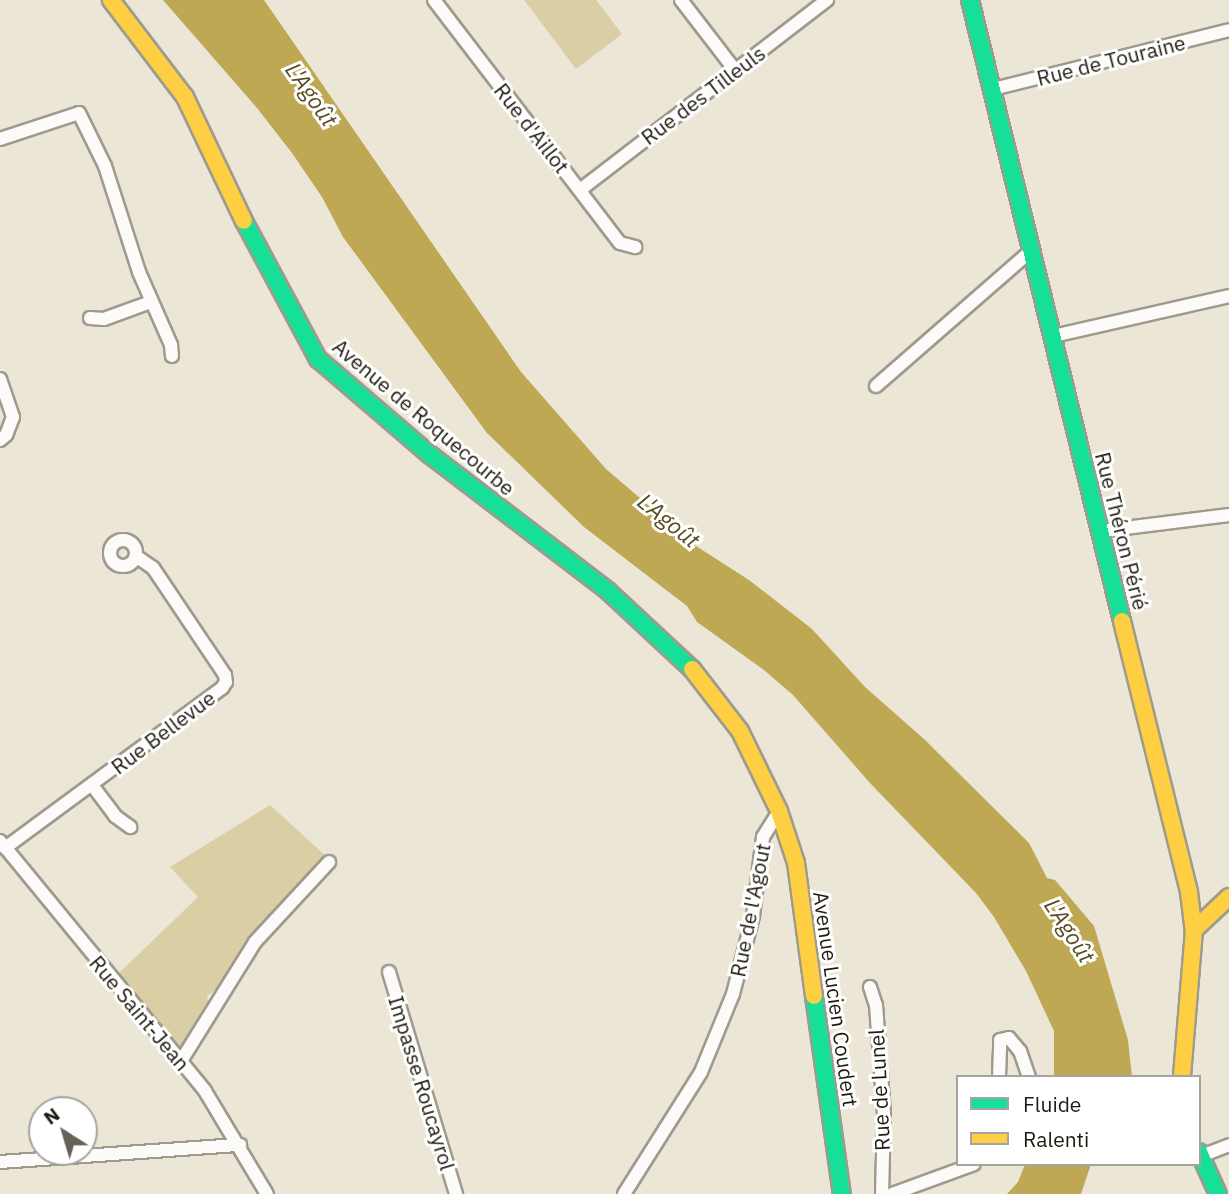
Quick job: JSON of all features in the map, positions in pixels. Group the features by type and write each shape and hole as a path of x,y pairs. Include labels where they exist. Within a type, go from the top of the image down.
{"main road":[{"name":"Avenue de Roquecourbe","path":"111,0 185,97 258,250 318,359 429,454 608,591 688,663 740,731 779,811"},
{"name":"Rue Théron Périé","path":"970,0 1189,892 1194,930 1182,1075"},
{"name":"Avenue Lucien Coudert","path":"779,811 796,863 842,1194"},
{"path":"1194,930 1229,897"},
{"path":"1201,1156 1218,1194"}],"street":[{"name":"Rue d'Aillot","path":"434,0 620,243 635,247"},
{"path":"681,0 735,70"},
{"name":"Rue des Tilleuls","path":"580,190 827,0"},
{"name":"Rue de Touraine","path":"993,89 1229,30"},
{"path":"0,139 79,113 105,166 151,302 171,345 172,356"},
{"path":"559,164 581,174 601,173"},
{"path":"876,386 1031,251"},
{"path":"1053,336 1229,296"},
{"path":"90,318 104,320 151,302"},
{"path":"0,379 13,417 6,435 0,440"},
{"path":"1101,531 1229,515"},
{"name":"Rue Bellevue","path":"4,853 226,682 225,675 153,568 136,556"},
{"path":"92,785 115,816 130,827"},
{"name":"Rue de l'Agout","path":"624,1194 701,1072 733,994 752,915 763,837 779,811"},
{"name":"Rue Saint-Jean","path":"4,853 205,1091 240,1145 267,1194"},
{"path":"180,1061 255,943 329,862"},
{"name":"Impasse Roucayrol","path":"389,972 456,1194"},
{"name":"Rue de Lunel","path":"870,987 876,1006 884,1113 882,1194"},
{"path":"999,1075 1000,1040 1009,1038 1020,1051 1028,1075"},
{"path":"0,1162 240,1145"},
{"path":"1201,1154 1229,1145"},
{"path":"892,1194 969,1166"}],"shaded area":[{"path":"524,0 596,0 622,34 576,69"},
{"path":"270,805 328,858 252,941 245,942 219,987 207,996 208,1001 180,1047 116,976 198,897 170,867"}],"water":[{"name":"L'Agoût","path":"163,0 264,0 521,372 606,469 696,546 749,580 812,629 865,687 924,739 1029,843 1047,878 1055,880 1094,926 1128,1040 1132,1075 1054,1075 1054,1031 1026,971 994,917 976,893 870,783 793,695 764,670 697,622 687,606 584,527 487,433 343,237 322,197 257,108"},
{"path":"1024,1166 1090,1166 1081,1194 1007,1194 1018,1182"}],"traffic: fast":[{"path":"970,0 1122,621"},
{"path":"244,221 318,359 429,454 608,591 692,669"},
{"path":"814,996 842,1194"},
{"path":"1201,1156 1218,1194"}],"traffic: slow":[{"path":"111,0 185,97 244,221"},
{"path":"1122,621 1189,892 1194,930 1182,1075"},
{"path":"692,669 740,731 779,811 796,863 814,996"},
{"path":"1194,930 1229,897"}]}
